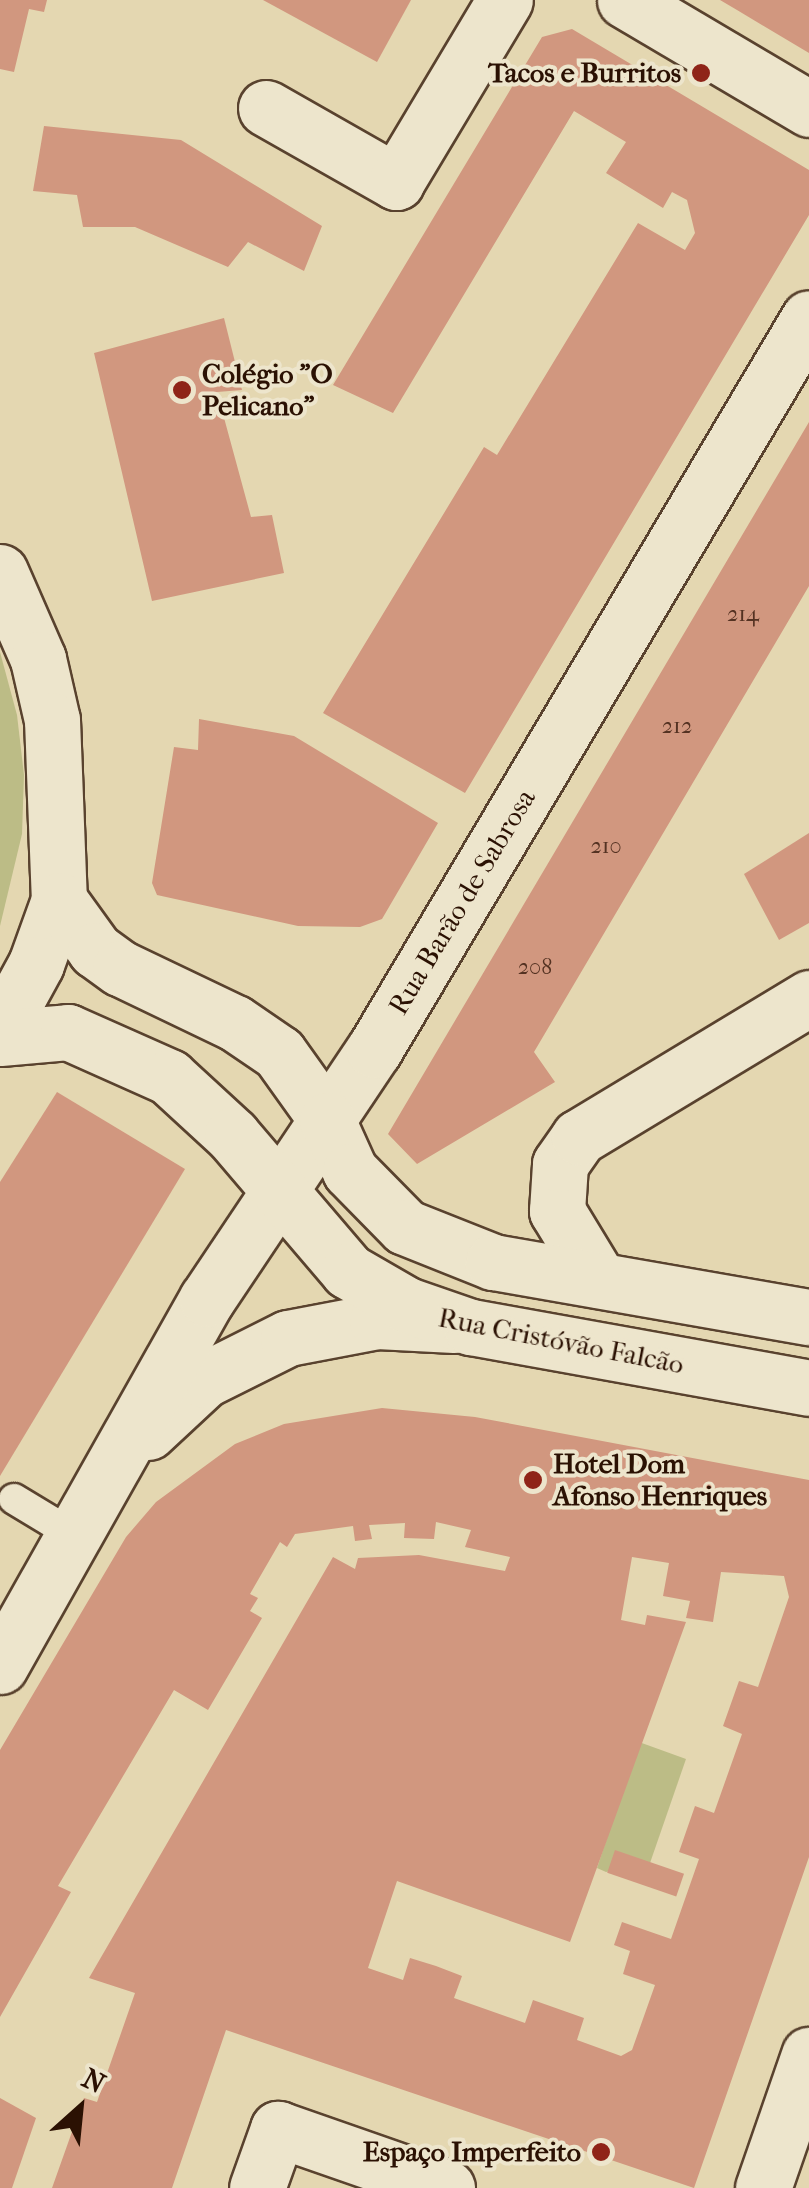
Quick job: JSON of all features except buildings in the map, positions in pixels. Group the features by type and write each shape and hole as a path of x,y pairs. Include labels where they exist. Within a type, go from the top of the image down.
{"street":[{"path":"266,108 396,182 505,0"},
{"path":"625,0 809,108"},
{"name":"Rua Barão de Sabrosa","path":"110,1482 151,1394 327,1120 809,318"},
{"path":"0,572 38,659 52,720 59,900 36,964 0,1030"},
{"path":"59,900 96,950 120,968 236,1023 279,1053 327,1120 350,1172 405,1228 493,1262 809,1316"},
{"path":"599,1280 566,1236 557,1211 560,1164 579,1137 809,998"},
{"name":"Rua Cristóvão Falcão","path":"0,1038 68,1032 169,1077 232,1135 278,1194 348,1271 406,1306 470,1328 809,1388"},
{"name":"Rua Barão de Sabrosa","path":"0,1666 136,1444 192,1390 288,1338 377,1321 470,1328"},
{"path":"764,2188 809,2055"},
{"path":"257,2188 278,2129 448,2188"}],"lane":[{"path":"14,1498 77,1536"}],"green space":[{"path":"0,652 17,715 24,775 22,834 0,926"},
{"path":"639,1742 686,1759 650,1863 606,1872 597,1868"}],"place":[{"name":"Tacos e Burritos","path":"701,73"},
{"name":"Colégio \"O Pelicano\"","path":"182,390"},
{"name":"Hotel Dom Afonso Henriques","path":"533,1480"},
{"name":"Espaço Imperfeito","path":"601,2152"}]}
